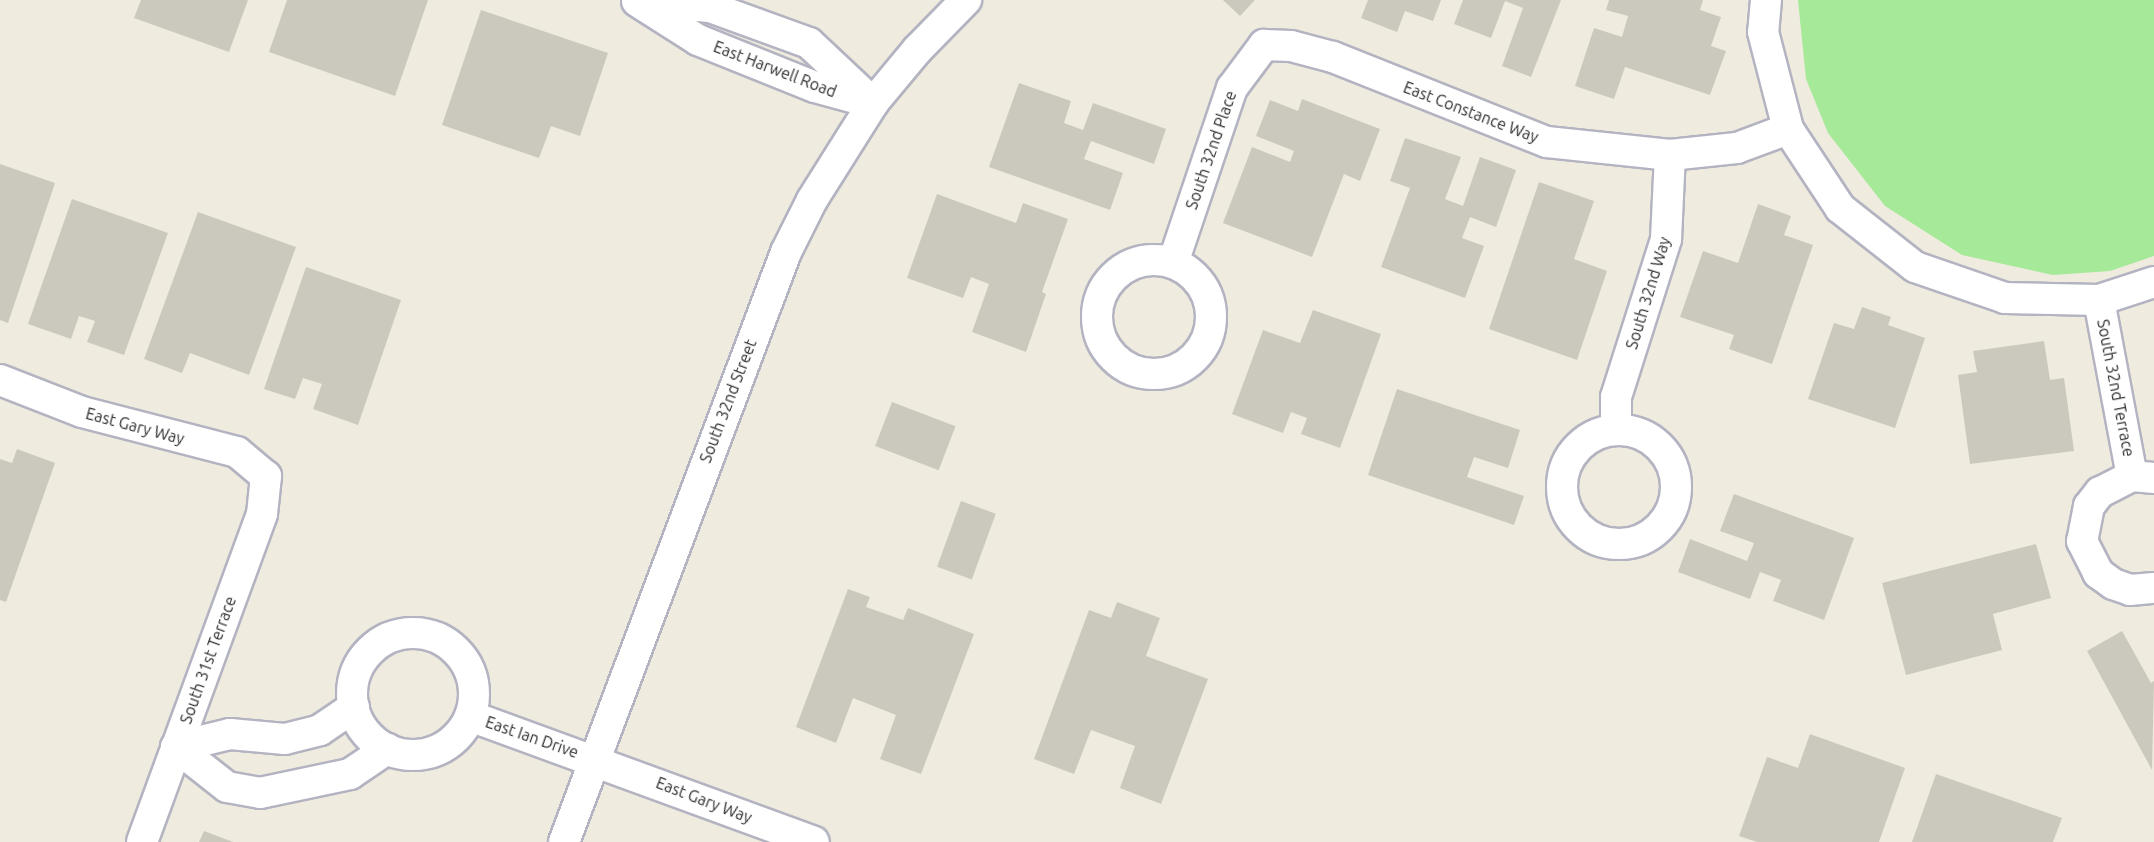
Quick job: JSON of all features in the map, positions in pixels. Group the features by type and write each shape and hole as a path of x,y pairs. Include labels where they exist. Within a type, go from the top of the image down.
{"street":[{"name":"East Harwell Road","path":"636,0 710,7 809,43 873,103"},
{"name":"East Harwell Road","path":"636,0 698,40 815,87 873,103"},
{"name":"South 32nd Street","path":"564,842 786,252 812,200 873,103 918,49 966,0"},
{"path":"1766,0 1762,32 1788,129 1840,208 1915,267 2005,298 2099,300 2154,282"},
{"path":"733,54 744,19"},
{"name":"East Constance Way","path":"1264,45 1291,46 1333,57 1547,142 1670,155 1737,148 1788,129"},
{"name":"South 32nd Place","path":"1173,263 1232,88 1264,45"},
{"name":"South 32nd Way","path":"1616,430 1616,397 1666,239 1670,155"},
{"name":"South 32nd Terrace","path":"2099,300 2143,477 2100,492 2089,506 2082,541 2098,573 2113,584 2130,590 2154,588"},
{"name":"East Gary Way","path":"0,380 82,412 237,452 266,476"},
{"name":"South 31st Terrace","path":"142,842 262,514 266,476"},
{"name":"East Ian Drive","path":"354,707 352,687 357,668 369,651 385,639 404,633 425,634 443,640 459,653 470,671 474,690 470,716 453,740 439,749 413,754 387,749"},
{"path":"354,707 360,724 387,749 350,774 260,793 227,787 176,747 230,734 285,740 320,730 354,707"},
{"name":"East Ian Drive","path":"470,716 594,759"},
{"name":"East Gary Way","path":"594,759 814,842"}],"green space":[{"path":"1798,0 2154,0 2154,256 2110,271 2053,275 1962,255 1885,206 1828,133 1806,79"}],"building":[{"path":"141,0 248,0 229,52 134,18"},
{"path":"287,0 428,0 395,96 269,52"},
{"path":"1223,0 1255,0 1240,16"},
{"path":"1368,0 1441,0 1433,21 1405,11 1397,32 1361,18"},
{"path":"1463,0 1561,0 1531,77 1502,66 1523,8 1505,1 1491,38 1454,24"},
{"path":"1609,0 1703,0 1700,10 1721,17 1711,46 1726,51 1710,95 1625,67 1614,99 1575,86 1594,28 1622,37 1628,16 1606,10"},
{"path":"481,10 608,53 580,136 551,126 539,158 442,125"},
{"path":"1019,83 1071,101 1064,123 1083,130 1093,103 1166,129 1154,164 1091,141 1084,159 1123,173 1110,210 989,167"},
{"path":"1302,99 1380,129 1360,181 1344,174 1312,257 1223,223 1252,147 1290,162 1294,151 1256,136 1270,100 1298,111"},
{"path":"1405,138 1461,157 1445,199 1463,206 1480,157 1516,170 1496,227 1470,217 1462,238 1484,246 1465,298 1381,267 1410,188 1390,181"},
{"path":"0,164 55,183 8,323 0,320"},
{"path":"1539,182 1594,201 1574,259 1607,271 1577,360 1489,329"},
{"path":"937,194 1016,223 1023,203 1068,219 1042,292 1046,294 1026,352 972,332 989,284 971,277 963,298 907,278"},
{"path":"72,199 168,233 124,355 87,342 95,321 79,316 71,339 28,324"},
{"path":"1758,204 1791,216 1784,235 1813,245 1772,364 1729,349 1734,335 1680,317 1703,251 1738,263"},
{"path":"198,212 296,247 249,375 190,353 182,373 144,359"},
{"path":"306,267 401,300 358,425 313,409 322,384 303,378 295,399 264,389"},
{"path":"1862,307 1891,317 1888,325 1925,338 1895,428 1808,399 1834,323 1854,329"},
{"path":"1313,310 1381,334 1340,448 1301,434 1307,418 1291,412 1283,433 1232,414 1263,330 1300,343"},
{"path":"2044,341 2050,380 2064,378 2074,451 1970,464 1958,375 1977,372 1973,351"},
{"path":"1397,389 1520,430 1508,468 1474,457 1467,477 1524,496 1514,525 1368,475"},
{"path":"892,402 955,426 939,470 875,446"},
{"path":"17,449 55,463 6,602 0,600 0,459 12,463"},
{"path":"1734,494 1854,538 1824,620 1773,601 1781,580 1760,572 1750,599 1678,572 1690,539 1747,561 1754,543 1720,531"},
{"path":"961,501 996,514 972,579 937,567"},
{"path":"2036,544 2051,598 1993,614 2002,650 1906,675 1882,583"},
{"path":"848,589 870,597 866,607 903,620 908,608 974,634 921,774 880,759 896,715 853,698 836,743 796,727"},
{"path":"1117,602 1160,618 1146,656 1208,679 1161,804 1120,788 1135,746 1091,730 1074,774 1034,759 1089,610 1111,618"},
{"path":"2122,631 2151,683 2154,681 2152,770 2087,651"},
{"path":"1810,734 1905,768 1879,842 1757,842 1739,836 1767,757 1798,768"},
{"path":"1936,774 2062,818 2053,842 1912,842"},
{"path":"204,831 233,842 199,842"}]}
